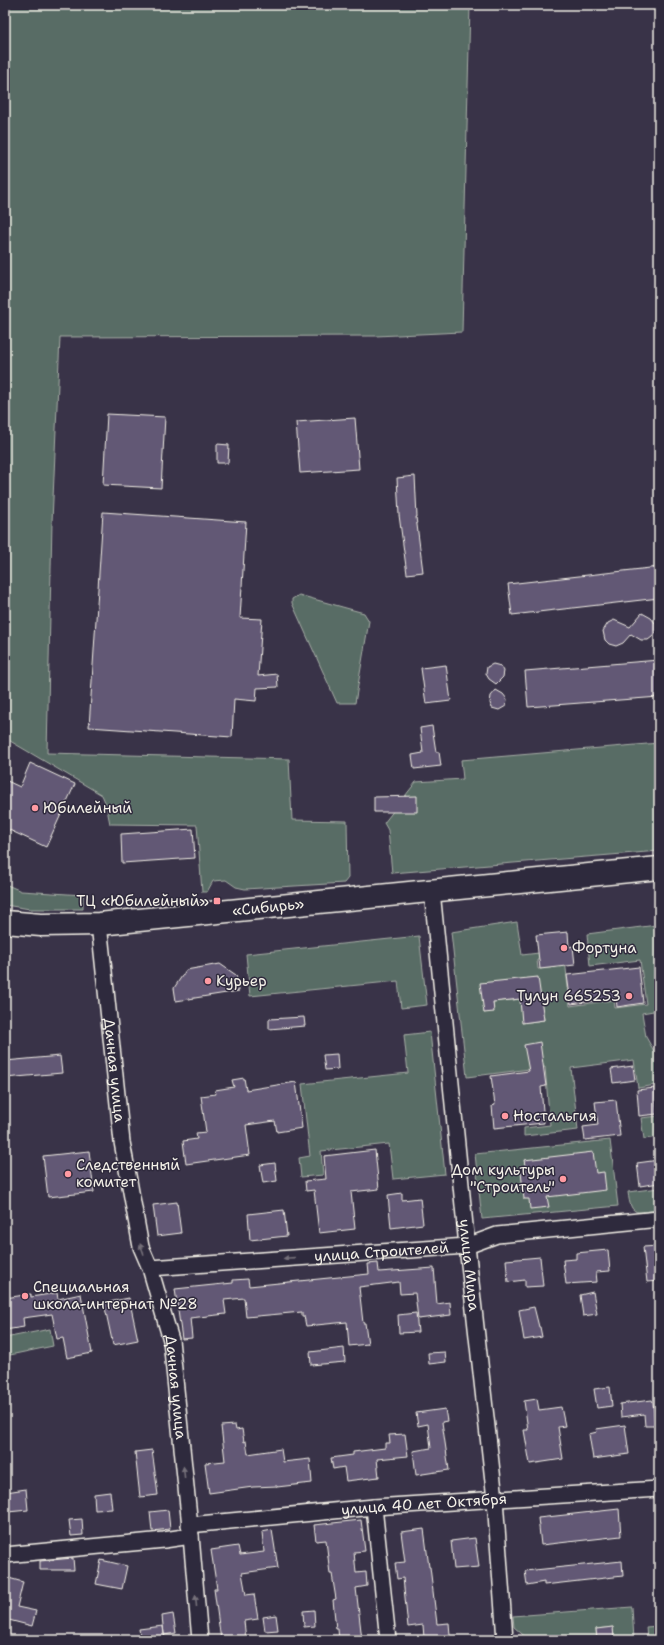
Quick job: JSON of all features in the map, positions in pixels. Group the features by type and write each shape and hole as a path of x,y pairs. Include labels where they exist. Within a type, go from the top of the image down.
{"highway":[{"name":"«Сибирь»","path":"5,922 41,925 99,924 659,868"}],"street":[{"name":"улица Мира","path":"432,891 467,1246 495,1499 505,1640"},
{"name":"Дачная улица","path":"99,924 122,1142 141,1247 150,1268 171,1340 200,1640"},
{"name":"улица Строителей","path":"150,1268 467,1246 496,1235 659,1219"},
{"name":"улица 40 лет Октября","path":"5,1555 164,1540 190,1531 374,1507 659,1489"},
{"path":"374,1507 388,1640"}],"green space":[{"path":"5,5 470,5 462,332 376,336 60,337 52,522 47,753 289,759 292,820 347,821 348,878 344,883 245,889 236,887 226,880 213,881 207,892 202,892 197,825 110,824 106,804 102,795 5,738"},
{"path":"299,595 364,613 369,621 355,703 337,703 292,603 292,599"},
{"path":"659,743 659,851 392,873 388,830 384,823 416,782 463,779 461,760"},
{"path":"5,884 21,891 83,895 83,909 30,909 5,905"},
{"path":"517,922 522,955 564,950 570,1006 614,1000 615,1008 646,1004 640,960 590,966 587,934 657,925 659,939 659,1010 642,1013 646,1037 659,1060 659,1110 656,1085 638,1088 634,1060 571,1068 578,1130 524,1136 524,1128 550,1125 545,1067 467,1077 451,932","holes":["556,957 557,967 538,969 537,960","481,984 540,997 493,1002 493,1011 484,1013","543,1010 544,1020 522,1023"]},
{"path":"419,936 427,1005 401,1008 398,981 250,996 246,954"},
{"path":"430,1032 445,1174 393,1179 389,1144 321,1151 323,1175 301,1177 299,1158 310,1156 302,1084 408,1073 404,1035"},
{"path":"659,1116 659,1137 644,1139 641,1118"},
{"path":"610,1140 618,1206 482,1219 475,1154"},
{"path":"659,1188 659,1210 636,1212 633,1210 628,1192"},
{"path":"50,1329 53,1346 5,1356 5,1338"},
{"path":"632,1607 634,1640 600,1640 614,1639 613,1627 596,1629 597,1640 529,1640 514,1627 513,1616"},
{"path":"659,1626 659,1640 647,1640 646,1627"}],"building":[{"path":"107,414 165,417 161,488 103,485"},
{"path":"355,418 359,469 300,473 296,422"},
{"path":"217,444 229,445 228,463 217,463"},
{"path":"415,476 416,517 423,572 407,574 399,515 397,478"},
{"path":"103,512 246,522 240,618 262,619 258,676 277,674 278,687 257,688 256,701 234,699 232,737 89,727"},
{"path":"659,567 659,598 512,615 508,584"},
{"path":"642,613 651,618 656,624 656,632 648,640 641,640 631,634 623,643 616,646 609,644 605,640 603,631 608,623 614,620 630,627"},
{"path":"659,660 659,697 528,707 525,671"},
{"path":"493,664 501,666 504,671 503,677 496,684 489,679 486,674 487,667"},
{"path":"446,665 451,701 426,704 421,668"},
{"path":"496,690 503,694 507,699 506,706 499,710 492,708 490,703 491,696"},
{"path":"432,726 436,752 439,752 441,766 414,769 412,755 423,753 420,728"},
{"name":"Юбилейный","path":"30,763 75,784 46,847 5,828 5,780 20,787"},
{"path":"417,796 417,812 374,812 374,797"},
{"path":"193,829 195,858 122,863 121,834"},
{"path":"568,932 569,947 573,946 575,965 540,969 536,935"},
{"name":"Курьер","path":"220,964 236,975 239,991 176,1001 174,988 186,970"},
{"path":"639,967 643,1003 617,1007 616,998 571,1004 567,975"},
{"path":"538,977 544,1020 522,1023 520,999 493,1002 494,1012 484,1013 480,983"},
{"path":"304,1017 305,1026 269,1029 269,1019"},
{"path":"540,1042 546,1086 541,1087 544,1123 494,1128 492,1106 495,1105 491,1076 529,1071 524,1045"},
{"path":"337,1054 338,1069 325,1070 323,1055"},
{"path":"60,1056 62,1073 5,1078 5,1061"},
{"path":"633,1066 635,1080 613,1083 611,1069"},
{"path":"244,1078 246,1090 296,1082 302,1128 277,1132 275,1121 246,1125 250,1155 186,1164 183,1141 197,1139 196,1133 206,1132 201,1096 216,1094 215,1090 234,1087 232,1080"},
{"path":"655,1088 657,1114 639,1116 637,1090"},
{"path":"616,1100 620,1136 585,1140 583,1127 598,1125 595,1102"},
{"path":"375,1150 379,1189 351,1192 355,1229 319,1233 314,1190 306,1191 305,1181 326,1179 324,1156"},
{"name":"Следственный комитет","path":"89,1151 94,1192 48,1197 43,1156"},
{"name":"Дом культуры \"Строитель\"","path":"593,1152 596,1173 604,1172 606,1190 547,1197 549,1207 530,1209 529,1199 524,1199 521,1172 526,1171 524,1160"},
{"path":"659,1160 659,1183 640,1186 637,1163"},
{"path":"275,1163 277,1181 263,1183 260,1165"},
{"path":"402,1193 402,1200 420,1198 423,1224 391,1228 388,1195"},
{"path":"177,1202 181,1233 157,1236 153,1205"},
{"path":"284,1210 287,1236 250,1240 248,1214"},
{"path":"659,1246 659,1281 647,1282 643,1247"},
{"path":"608,1250 610,1271 596,1272 597,1282 566,1284 563,1260 576,1259 576,1253"},
{"path":"540,1257 543,1286 525,1287 525,1280 508,1282 506,1260"},
{"path":"378,1263 379,1272 434,1268 437,1304 450,1302 451,1315 418,1319 415,1293 400,1294 399,1282 359,1287 363,1323 365,1323 368,1344 349,1346 347,1322 306,1326 302,1312 246,1317 244,1298 224,1300 226,1314 190,1318 192,1338 182,1339 175,1289 233,1283 233,1280 248,1279 249,1286 369,1274 368,1264"},
{"path":"593,1292 597,1314 583,1316 580,1295"},
{"path":"57,1293 58,1299 81,1294 92,1353 67,1358 63,1338 57,1339 52,1314 23,1318 24,1327 5,1330 5,1298 31,1294 31,1297"},
{"path":"129,1298 138,1340 113,1345 104,1303"},
{"path":"534,1307 542,1337 524,1340 519,1310"},
{"path":"416,1313 418,1332 399,1333 398,1315"},
{"path":"344,1348 345,1362 311,1365 310,1352"},
{"path":"445,1352 446,1362 429,1364 428,1353"},
{"path":"610,1387 612,1406 597,1408 594,1389"},
{"path":"537,1399 539,1410 561,1407 565,1426 558,1427 563,1459 530,1464 524,1430 528,1430 524,1401"},
{"path":"652,1400 655,1426 645,1426 644,1414 621,1417 620,1404"},
{"path":"445,1409 447,1421 442,1422 449,1470 416,1475 413,1451 431,1448 428,1424 418,1426 416,1413"},
{"path":"235,1425 236,1430 242,1429 248,1454 281,1449 283,1462 310,1459 312,1483 277,1487 253,1487 209,1493 205,1463 225,1461 221,1426"},
{"path":"625,1425 629,1454 593,1459 589,1434 597,1432 596,1429"},
{"path":"405,1434 408,1456 377,1459 379,1477 346,1481 344,1467 333,1469 331,1458 353,1455 353,1452 385,1448 385,1443 390,1443 389,1435"},
{"path":"152,1450 158,1495 140,1497 135,1452"},
{"path":"26,1489 28,1510 8,1512 6,1492"},
{"path":"110,1492 112,1509 95,1510 94,1494"},
{"path":"619,1509 621,1536 541,1545 538,1518"},
{"path":"168,1510 170,1529 152,1531 150,1512"},
{"path":"82,1519 83,1535 71,1536 69,1520"},
{"path":"361,1520 365,1551 354,1552 356,1573 366,1572 367,1586 356,1588 362,1640 339,1640 338,1629 336,1629 333,1600 336,1599 332,1574 330,1574 326,1540 316,1541 314,1525"},
{"path":"424,1529 437,1624 449,1623 450,1635 424,1638 423,1625 408,1627 403,1578 397,1579 395,1563 405,1562 401,1532"},
{"path":"272,1530 278,1568 242,1573 246,1595 254,1594 258,1619 244,1621 246,1640 221,1640 214,1589 217,1589 211,1550 238,1546 240,1555 264,1552 262,1532"},
{"path":"475,1538 479,1567 454,1569 451,1541"},
{"path":"73,1558 74,1570 40,1570 40,1561"},
{"path":"101,1560 127,1566 122,1589 96,1584"},
{"path":"622,1561 623,1576 544,1585 544,1582 527,1585 525,1571"},
{"path":"5,1577 23,1582 17,1607 36,1611 32,1626 5,1619"},
{"path":"314,1610 315,1626 304,1627 303,1611"},
{"path":"173,1614 176,1633 164,1635 162,1616"},
{"path":"276,1615 278,1630 265,1631 263,1617"},
{"path":"163,1626 165,1640 141,1640 139,1629"},
{"path":"613,1627 614,1639 597,1640 596,1629"}],"place":[{"name":"Юбилейный","path":"35,808"},
{"name":"ТЦ «Юбилейный»","path":"217,901"},
{"name":"Фортуна","path":"564,948"},
{"name":"Курьер","path":"208,981"},
{"name":"Тулун 665253","path":"629,996"},
{"name":"Ностальгия","path":"505,1116"},
{"name":"Следственный комитет","path":"68,1174"},
{"name":"Дом культуры \"Строитель\"","path":"563,1179"},
{"name":"Специальная школа-интернат №28","path":"25,1296"}]}
